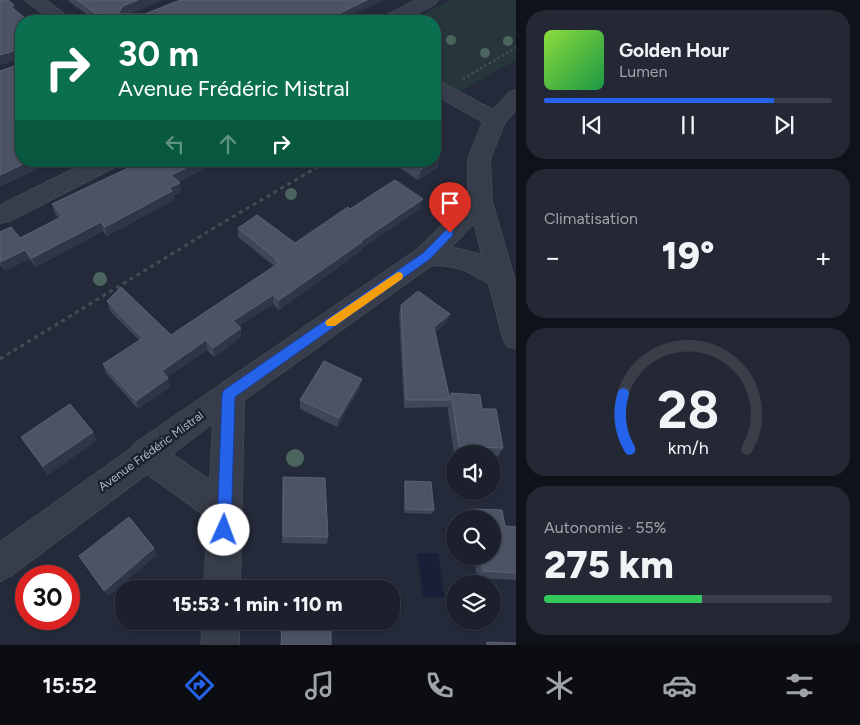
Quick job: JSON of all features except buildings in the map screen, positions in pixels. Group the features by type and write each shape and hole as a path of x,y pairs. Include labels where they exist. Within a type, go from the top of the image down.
{"street":[{"path":"34,0 55,15"},
{"path":"400,15 429,0"},
{"path":"441,90 495,120"},
{"path":"516,96 495,120 479,159 480,202 502,279 516,338"},
{"path":"0,215 97,167"},
{"name":"Avenue Frédéric Mistral","path":"0,563 228,394 427,256 480,202"},
{"path":"427,256 448,256 470,261 502,279"},
{"path":"222,580 228,394"},
{"path":"145,454 225,510"},
{"path":"220,645 221,630"}],"path":[{"path":"441,88 516,47"},
{"path":"0,359 318,167"}],"shaded area":[{"path":"450,0 516,0 516,60 454,93 441,86 441,15 421,15"}],"water":[{"path":"417,553 438,553 444,597 423,597"}],"slow traffic":[{"path":"331,323 398,276"}],"route":[{"path":"224,530 228,394 427,256 450,233"}]}
